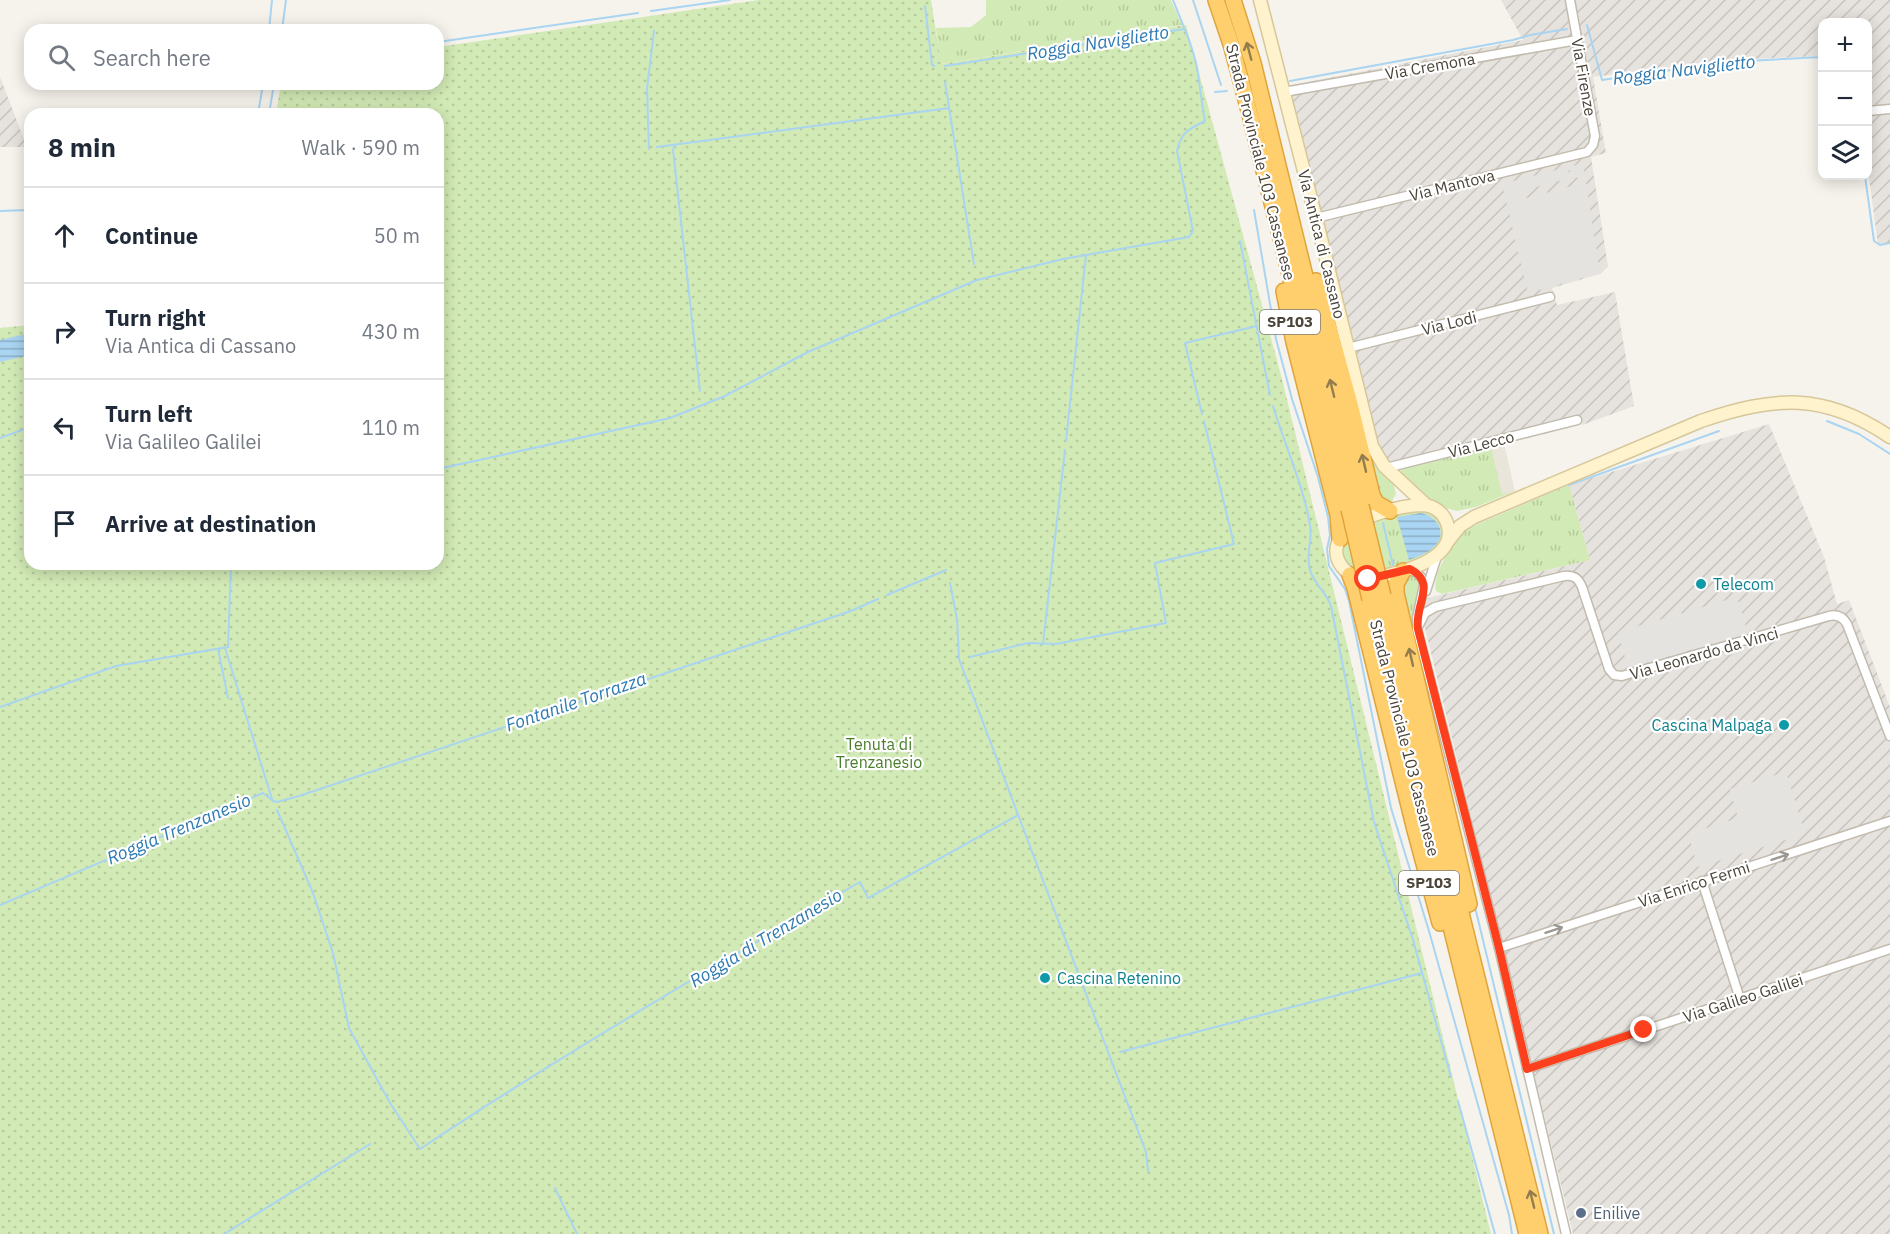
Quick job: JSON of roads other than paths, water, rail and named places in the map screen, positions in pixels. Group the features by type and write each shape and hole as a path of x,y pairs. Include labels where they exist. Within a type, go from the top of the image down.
{"highway":[{"name":"Strada Provinciale 103 Cassanese","path":"1216,0 1231,44 1355,508 1540,1234"},
{"name":"Strada Provinciale 103 Cassanese","path":"1233,0 1249,47 1263,104 1355,508"},
{"name":"SP103","path":"1247,103 1294,342 1338,515 1340,539"},
{"name":"SP103","path":"1263,104 1288,180 1326,315 1372,495 1376,503 1394,510"},
{"name":"SP103","path":"1406,570 1396,583 1396,594 1515,1108 1523,1165"},
{"name":"SP103","path":"1350,575 1430,886 1481,1074 1516,1190"},
{"name":"Strada Provinciale 103 Cassanese","path":"1377,597 1527,1234"}],"main road":[{"name":"Via Antica di Cassano","path":"1260,0 1372,446 1386,468 1431,508"},
{"path":"1474,518 1455,516 1431,508 1409,506 1394,510 1365,519 1343,533 1337,550 1338,558 1342,568 1358,578 1368,579 1406,570 1437,556 1458,528 1474,518 1701,422 1747,408 1795,402 1820,404 1854,416 1890,437"},
{"path":"1394,510 1404,493 1398,480"},
{"path":"1431,508 1443,516 1449,530 1448,541"}],"street":[{"name":"Via Firenze","path":"1570,0 1594,136 1592,147 1587,152"},
{"name":"Via Cremona","path":"1284,93 1577,40"},
{"path":"1872,111 1890,109"},
{"name":"Via Mantova","path":"1316,218 1587,152"},
{"name":"Via Lodi","path":"1348,348 1550,297"},
{"name":"Via Lecco","path":"1386,468 1577,420"},
{"path":"1421,601 1429,585 1437,556"},
{"path":"1406,570 1418,573 1423,578 1424,585 1417,618 1418,629 1499,948 1566,1234"},
{"name":"Via Leonardo da Vinci","path":"1435,607 1564,576 1575,577 1582,587 1609,668 1612,674 1622,676 1838,615 1847,624 1890,736"},
{"path":"1421,601 1425,606 1435,607"},
{"path":"1418,629 1425,613 1435,607"},
{"name":"Via Enrico Fermi","path":"1499,948 1890,821"},
{"path":"1702,881 1740,999"},
{"name":"Via Galileo Galilei","path":"1527,1069 1890,949"}],"water":[{"path":"24,334 24,356 0,362 0,340"},
{"path":"1421,513 1436,521 1441,536 1432,548 1409,560 1397,517"}],"waterway":[{"path":"270,24 272,0"},
{"path":"283,24 286,0"},
{"path":"651,11 730,0"},
{"path":"444,468 670,418 725,396 808,352 977,280 1063,259 1189,237 1193,231 1177,151 1186,132 1205,121 1196,64 1173,0"},
{"path":"1193,0 1221,85"},
{"path":"925,6 932,65 934,66"},
{"path":"444,41 638,13"},
{"name":"Roggia Naviglietto","path":"1587,25 1602,80 1727,62 1818,57"},
{"name":"Roggia Naviglietto","path":"945,66 1184,29"},
{"name":"Roggia Naviglietto","path":"1290,81 1567,29"},
{"path":"649,149 647,89 654,31"},
{"path":"945,82 974,264"},
{"path":"259,108 262,90"},
{"path":"270,108 273,90"},
{"name":"Roggia Naviglietto","path":"1215,92 1227,91"},
{"path":"657,147 949,108"},
{"path":"675,145 673,150 700,391"},
{"name":"Roggia Naviglietto","path":"1866,180 1874,241 1880,245 1890,243"},
{"path":"0,211 24,210"},
{"path":"1254,210 1276,339 1328,517 1329,566 1345,589 1349,601 1391,808 1429,931 1509,1215 1512,1234"},
{"path":"1240,241 1270,395"},
{"path":"1066,441 1086,255"},
{"path":"1202,414 1185,343 1257,326"},
{"path":"1273,406 1307,510 1311,531 1308,558 1310,570 1331,606 1374,822 1413,940 1451,1077"},
{"path":"970,657 1028,643 1056,644 1166,623 1155,563 1234,544 1204,421"},
{"path":"1827,421 1859,434 1890,454"},
{"path":"0,438 24,429"},
{"path":"1569,485 1719,431"},
{"path":"1043,644 1065,450"},
{"path":"1383,523 1393,565"},
{"path":"0,707 116,666 228,647 231,570"},
{"name":"Fontanile Torrazza","path":"887,595 946,570"},
{"path":"950,583 957,619 959,659 1146,1152 1148,1171"},
{"name":"Fontanile Torrazza","path":"273,801 299,796 851,611 878,599"},
{"name":"Roggia Trenzanesio","path":"225,648 272,799"},
{"path":"218,649 228,698"},
{"name":"Roggia Trenzanesio","path":"0,905 263,793 273,801"},
{"name":"Roggia di Trenzanesio","path":"277,810 313,893 333,953 349,1028 390,1103 420,1149 583,1045 860,882 868,898 1018,815"},
{"path":"1475,907 1554,1234"},
{"path":"1120,1052 1422,973"},
{"path":"1458,1101 1495,1234"},
{"path":"224,1234 370,1144"},
{"name":"Roggia di Trenzanesio","path":"555,1188 577,1234"}],"place":[{"name":"Telecom","path":"1701,584"},
{"name":"Cascina Malpaga","path":"1784,725"},
{"name":"Cascina Retenino","path":"1045,978"},
{"name":"Enilive","path":"1581,1213"}],"park label":[{"name":"Tenuta di Trenzanesio","path":"879,753"}]}
